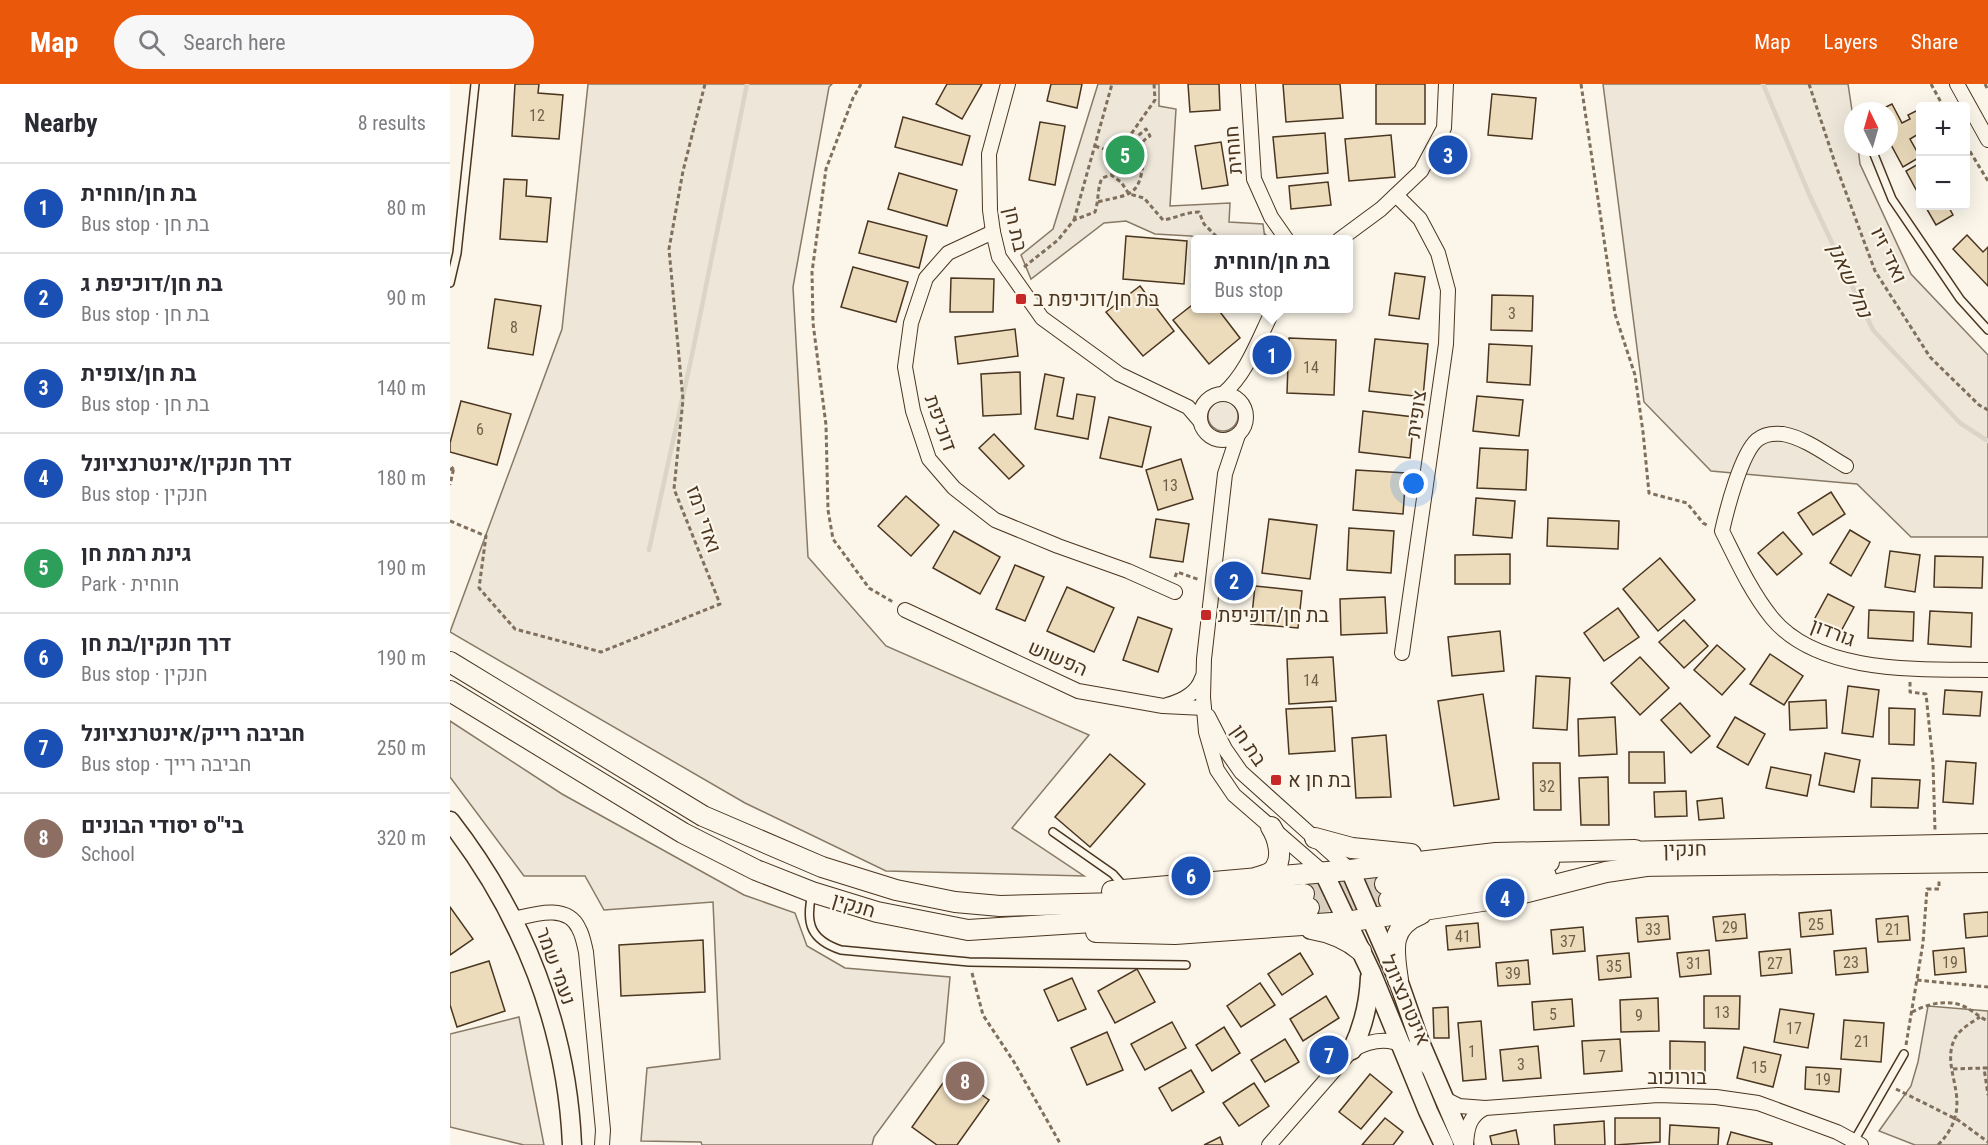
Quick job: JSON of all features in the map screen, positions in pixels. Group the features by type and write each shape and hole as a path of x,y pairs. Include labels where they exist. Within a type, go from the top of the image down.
{"main road":[{"name":"חנקין","path":"450,662 703,816 822,867 896,890 955,902 1000,906 1307,901 968,930 877,912 813,892 756,870 683,833 450,691"},
{"path":"1252,879 1272,872 1277,864 1277,836 1271,827"},
{"path":"1315,838 1352,848 1467,856"},
{"name":"חנקין","path":"1387,892 1640,858 1988,844"},
{"path":"1000,906 1120,890 1324,873 1496,853 1579,850 1640,858"},
{"name":"חנקין","path":"1640,858 1988,862"},
{"path":"968,930 1175,934 1346,922 1508,897 1606,872 1640,858"},
{"path":"1398,980 1395,948 1400,929 1410,919 1436,909"},
{"path":"1291,927 1318,930 1348,942 1360,951"}],"street":[{"name":"בת חן","path":"1008,84 989,154 990,210 999,257 1042,318 1119,374 1182,403 1200,421"},
{"name":"חוחית","path":"1248,84 1254,179 1270,217 1283,235"},
{"path":"1346,235 1381,209 1420,171 1444,128 1446,84"},
{"path":"1957,84 1988,140"},
{"name":"צופית","path":"1396,195 1420,219 1438,253 1448,290 1446,344 1402,652"},
{"name":"דוכיפת","path":"993,232 948,253 926,278 911,323 904,367 912,411 929,459 954,488 995,520 1172,590"},
{"path":"1223,394 1237,380 1246,366 1272,313"},
{"path":"1208,399 1202,405 1200,421 1202,429 1215,439 1223,440 1238,435 1246,421 1243,405 1246,366"},
{"path":"1182,403 1223,394 1231,395 1243,405"},
{"path":"1722,531 1731,494 1746,457 1755,442 1763,436 1773,434 1791,437 1846,466"},
{"name":"בת חן","path":"1238,435 1225,474 1203,676 1206,732 1217,770 1234,795 1324,873"},
{"name":"בת חן","path":"1215,439 1222,456 1225,474"},
{"name":"גורדון","path":"1722,531 1757,597 1773,620 1802,644 1843,660 1910,669 1988,670"},
{"name":"הפשוש","path":"906,610 1078,691 1163,706 1204,708"},
{"path":"1163,706 1176,703 1191,694 1200,685 1203,676"},
{"name":"בת חן","path":"1204,708 1225,749 1241,772 1350,870"},
{"name":"נעמי שמר","path":"450,821 491,880 514,919 537,975 556,1032 566,1073 571,1108 572,1145"},
{"name":"אינטרנציונל","path":"1350,870 1398,980 1443,1098 1465,1145"},
{"name":"אינטרנציונל","path":"1324,873 1371,972 1399,1043 1444,1145"},
{"path":"514,919 541,912 555,912 567,916 579,926 586,952 603,1130 602,1145"},
{"path":"1269,1145 1352,1050 1367,1009 1371,972"},
{"path":"1352,1050 1374,1042 1399,1043 1414,1053 1435,1078"},
{"name":"בורוכוב","path":"1443,1098 1460,1106 1485,1107 1658,1095 1716,1097 1758,1103 1837,1132 1857,1143"},
{"path":"1465,1145 1469,1122 1485,1107"}],"lane":[{"path":"450,283 476,84"},
{"path":"1875,156 1892,199 1921,244 1960,299 1988,330"},
{"path":"1053,832 1113,874 1120,882 1120,890"},
{"path":"813,892 808,912 812,929 817,937 828,946 841,950 969,962 1186,965"},
{"path":"1857,1143 1904,1054"}],"path":[{"name":"ואדי רמז","path":"450,521 486,536 479,588 515,629 601,652 720,604 674,489 683,400 669,249 683,171 705,84"},
{"path":"861,84 853,98 826,169 812,272 813,323 826,425 828,510 833,539 869,588 906,610"},
{"path":"1011,276 1058,240 1074,220 1112,84"},
{"path":"1127,157 1124,144 1155,100 1154,84"},
{"path":"1581,84 1615,314 1635,375 1649,493 1687,503 1703,523 1722,531"},
{"name":"ואדי זיו","path":"1809,84 1835,164 1875,271 1930,357 1979,405 1988,410"},
{"path":"1931,84 1941,102"},
{"path":"1095,146 1134,159 1133,144 1139,135 1146,129 1150,136 1143,140 1139,147 1143,164 1137,188 1129,194 1098,202"},
{"path":"1970,154 1988,181"},
{"path":"1074,220 1095,212 1098,202 1098,186 1102,178 1111,175 1121,182 1129,194 1144,198 1163,220 1177,218 1188,212 1199,212 1204,224 1215,235"},
{"path":"450,470 454,467 450,485"},
{"path":"1172,590 1177,572 1213,584"},
{"path":"1910,669 1910,692 1926,694 1933,763 1935,830"},
{"path":"1904,1054 1923,943 1927,890 1939,889 1938,875"},
{"path":"969,962 983,1015 1014,1062 1061,1145"},
{"path":"1917,980 1988,987"},
{"path":"1912,1012 1924,1006 1941,1003 1962,1005 1988,1021"},
{"path":"1938,1145 1955,1119 1957,1098 1953,1047 1956,1036 1980,1017"},
{"path":"1953,1069 1986,1068 1988,1095"},
{"path":"1887,1084 1914,1100 1955,1119 1988,1142"}],"shaded area":[{"path":"588,84 832,84 829,87 793,287 808,557 886,646 1089,735 1012,828 1084,876 886,871 745,803 450,632 562,329"},
{"path":"1098,84 1159,84 1159,106 1176,109 1170,206 1230,203 1229,222 1263,224 1264,235 1155,234 1126,221 1104,223 1031,279 1021,255 1053,229"},
{"path":"1603,84 1848,84 1851,102 1844,102 1844,156 1859,156 1860,164 1911,274 1988,355 1988,537 1911,537 1857,484 1711,471 1644,402"},
{"path":"1223,401 1234,405 1238,416 1234,427 1223,431 1212,427 1208,416 1212,405"},
{"path":"450,721 562,794 744,895 795,913 807,946 845,968 950,977 944,1042 874,1137 872,1145 702,1145 701,1142 641,1141 647,1068 720,1059 713,902 604,910 585,876 524,876 450,777"},
{"path":"1928,1006 1988,1011 1988,1145 1915,1145 1879,1131 1911,1086 1918,1062"},
{"path":"519,1017 544,1145 524,1145 450,1127 450,1034"}],"building":[{"path":"515,84 539,84 538,93 563,95 559,139 512,136"},
{"path":"947,84 982,84 962,119 936,104"},
{"path":"1051,84 1082,84 1077,108 1047,101"},
{"path":"1188,84 1219,84 1220,110 1190,112"},
{"path":"1283,84 1340,84 1343,118 1286,122"},
{"path":"1376,84 1425,84 1425,124 1376,124"},
{"path":"1492,94 1536,98 1532,139 1488,135"},
{"path":"1916,111 1916,135 1910,139 1916,150 1916,159 1903,167 1897,156 1898,115 1902,123 1910,119 1908,115"},
{"path":"903,117 970,136 962,165 895,147"},
{"path":"1040,122 1065,126 1055,185 1029,180"},
{"path":"1325,133 1328,173 1277,178 1273,137"},
{"path":"1391,135 1395,177 1349,181 1345,139"},
{"path":"1221,142 1228,185 1202,189 1195,146"},
{"path":"1916,165 1916,190 1906,171"},
{"path":"899,173 957,190 947,226 888,209"},
{"path":"504,179 527,180 526,196 551,198 547,242 500,239"},
{"path":"1328,182 1331,205 1291,209 1289,186"},
{"path":"1927,210 1950,210 1953,215 1936,225"},
{"path":"868,221 927,236 919,268 859,253"},
{"path":"1967,235 1983,252 1988,247 1988,286 1953,249"},
{"path":"1126,236 1187,241 1184,284 1123,279"},
{"path":"853,267 908,282 896,322 841,307"},
{"path":"1395,273 1425,277 1419,319 1389,315"},
{"path":"951,278 994,279 993,312 950,312"},
{"path":"1140,286 1174,331 1143,356 1106,312"},
{"path":"1492,295 1533,296 1532,331 1491,330"},
{"path":"495,299 541,306 533,355 488,348"},
{"path":"1191,306 1191,313 1221,313 1240,338 1209,364 1173,320"},
{"path":"1015,329 1018,356 958,364 955,337"},
{"path":"1289,338 1336,340 1334,395 1287,393"},
{"path":"1375,339 1428,344 1423,397 1369,391"},
{"path":"1489,344 1532,346 1530,385 1487,382"},
{"path":"1020,372 1021,414 983,416 981,374"},
{"path":"1045,374 1064,378 1057,416 1073,419 1077,394 1095,397 1088,439 1035,429"},
{"path":"1477,396 1523,400 1519,436 1473,431"},
{"path":"461,401 511,414 497,465 450,452 450,443"},
{"path":"1363,411 1414,417 1410,458 1359,452"},
{"path":"1109,417 1151,427 1142,467 1100,458"},
{"path":"994,434 1024,466 1009,479 979,448"},
{"path":"1480,448 1528,450 1526,490 1477,488"},
{"path":"1181,459 1193,499 1158,510 1146,470"},
{"path":"1356,470 1406,473 1403,514 1353,510"},
{"path":"1831,492 1845,514 1813,535 1798,513"},
{"path":"906,496 939,525 911,556 878,526"},
{"path":"1476,498 1515,501 1512,538 1473,535"},
{"path":"1548,518 1619,521 1618,549 1547,546"},
{"path":"1156,519 1189,524 1183,562 1150,557"},
{"path":"1269,519 1317,525 1310,579 1262,573"},
{"path":"1349,528 1394,531 1391,573 1347,570"},
{"path":"1850,530 1870,542 1851,576 1830,563"},
{"path":"954,531 1000,557 980,594 933,568"},
{"path":"1783,532 1802,554 1777,575 1758,553"},
{"path":"1890,551 1920,555 1915,592 1885,587"},
{"path":"1510,554 1510,584 1455,584 1455,555"},
{"path":"1935,556 1983,557 1982,588 1934,587"},
{"path":"1660,558 1695,600 1658,631 1623,589"},
{"path":"1015,565 1044,577 1025,621 996,609"},
{"path":"1255,586 1302,591 1298,628 1251,624"},
{"path":"1067,587 1114,608 1094,652 1047,631"},
{"path":"1828,594 1854,607 1840,633 1814,620"},
{"path":"1385,597 1387,633 1341,635 1340,599"},
{"path":"1618,608 1639,637 1604,661 1584,633"},
{"path":"1869,610 1914,612 1913,641 1868,638"},
{"path":"1930,611 1972,613 1971,647 1928,644"},
{"path":"1138,617 1172,629 1158,672 1123,660"},
{"path":"1684,620 1708,646 1684,668 1659,642"},
{"path":"1500,631 1504,671 1452,676 1448,637"},
{"path":"1717,645 1745,669 1722,695 1694,670"},
{"path":"1770,654 1803,676 1784,705 1750,684"},
{"path":"1333,657 1336,701 1289,704 1287,659"},
{"path":"1640,657 1669,688 1640,715 1611,683"},
{"path":"1536,676 1570,678 1567,730 1533,728"},
{"path":"1848,686 1879,690 1873,737 1842,733"},
{"path":"1945,690 1982,692 1980,716 1943,714"},
{"path":"1483,694 1499,799 1454,806 1438,701"},
{"path":"1826,700 1827,728 1790,730 1789,702"},
{"path":"1680,703 1710,736 1691,753 1661,720"},
{"path":"1332,707 1335,751 1289,754 1286,709"},
{"path":"1889,708 1915,709 1914,745 1889,744"},
{"path":"1615,717 1617,754 1579,756 1578,719"},
{"path":"1735,717 1765,734 1748,765 1717,747"},
{"path":"1386,735 1391,797 1356,798 1352,738"},
{"path":"1629,752 1664,752 1665,783 1629,783"},
{"path":"1825,753 1860,760 1854,792 1819,785"},
{"path":"1110,754 1145,784 1090,847 1055,817"},
{"path":"1946,761 1976,763 1973,804 1943,802"},
{"path":"1533,763 1560,763 1561,810 1534,810"},
{"path":"1771,767 1811,775 1807,796 1766,788"},
{"path":"1608,777 1609,825 1581,825 1579,778"},
{"path":"1872,778 1920,780 1918,808 1871,807"},
{"path":"1686,791 1687,816 1655,817 1654,792"},
{"path":"1722,798 1724,818 1699,820 1697,801"},
{"path":"450,907 473,939 450,955"},
{"path":"1831,910 1833,934 1801,937 1799,913"},
{"path":"1988,912 1988,936 1966,938 1964,914"},
{"path":"1745,914 1747,938 1716,941 1713,917"},
{"path":"1668,916 1670,939 1638,942 1636,918"},
{"path":"1908,916 1910,940 1878,942 1876,919"},
{"path":"1478,923 1480,947 1448,950 1446,926"},
{"path":"1583,927 1585,951 1553,954 1551,930"},
{"path":"703,940 705,992 621,996 619,945"},
{"path":"1866,948 1868,972 1836,975 1834,951"},
{"path":"1964,948 1966,972 1935,975 1933,951"},
{"path":"1790,949 1792,973 1761,976 1759,952"},
{"path":"1709,950 1711,974 1680,977 1677,953"},
{"path":"1300,953 1313,974 1282,995 1268,974"},
{"path":"1629,953 1631,977 1599,980 1597,956"},
{"path":"1528,960 1530,984 1498,986 1496,963"},
{"path":"489,961 505,1011 457,1027 450,1005 450,973"},
{"path":"1137,969 1155,1002 1115,1023 1098,991"},
{"path":"1072,978 1086,1009 1058,1021 1044,990"},
{"path":"1260,983 1275,1005 1241,1027 1227,1006"},
{"path":"1326,996 1339,1018 1303,1041 1290,1019"},
{"path":"1704,996 1740,996 1739,1029 1704,1028"},
{"path":"1658,998 1659,1031 1621,1032 1620,1000"},
{"path":"1572,999 1574,1026 1534,1030 1532,1002"},
{"path":"1448,1007 1449,1038 1434,1038 1433,1008"},
{"path":"1780,1009 1814,1014 1808,1048 1774,1042"},
{"path":"1844,1020 1884,1023 1881,1062 1841,1059"},
{"path":"1481,1021 1486,1079 1463,1081 1458,1023"},
{"path":"1172,1022 1186,1048 1145,1070 1131,1044"},
{"path":"1224,1027 1240,1053 1212,1071 1196,1045"},
{"path":"1107,1032 1123,1070 1087,1085 1071,1048"},
{"path":"1285,1039 1299,1062 1265,1082 1251,1060"},
{"path":"1620,1039 1622,1071 1584,1074 1582,1041"},
{"path":"1670,1041 1705,1042 1705,1075 1670,1074"},
{"path":"1538,1046 1541,1078 1503,1081 1500,1050"},
{"path":"1744,1047 1781,1055 1773,1087 1737,1078"},
{"path":"1806,1067 1841,1069 1839,1092 1805,1089"},
{"path":"1191,1070 1204,1092 1172,1111 1159,1088"},
{"path":"950,1073 989,1100 957,1145 937,1145 912,1127"},
{"path":"1370,1074 1392,1092 1361,1129 1339,1112"},
{"path":"1254,1083 1269,1106 1239,1126 1223,1103"},
{"path":"1385,1118 1403,1132 1393,1145 1362,1145"},
{"path":"1615,1118 1660,1118 1660,1142 1615,1145"},
{"path":"1604,1121 1605,1145 1555,1145 1554,1125"},
{"path":"1670,1125 1719,1128 1718,1145 1669,1145"},
{"path":"1516,1130 1519,1145 1492,1145 1490,1136"},
{"path":"1731,1132 1772,1143 1772,1145 1727,1145"},
{"path":"1220,1137 1223,1145 1204,1145"}],"waterway":[{"path":"649,550 692,355 747,84"},
{"name":"נחל שאנן","path":"1763,84 1809,194 1873,330 1960,423 1988,441"}],"tunnel":[{"path":"1304,894 1385,884"},
{"path":"1309,908 1389,900"}],"place":[{"name":"גינת רמת חן","path":"1125,155"},
{"name":"בת חן/צופית","path":"1448,155"},
{"name":"בת חן/דוכיפת ב","path":"1021,299"},
{"name":"בת חן/חוחית","path":"1272,355"},
{"name":"בת חן/דוכיפת ג","path":"1234,581"},
{"name":"בת חן/דוכיפת","path":"1206,615"},
{"name":"בת חן א","path":"1276,780"},
{"name":"דרך חנקין/בת חן","path":"1191,876"},
{"name":"דרך חנקין/אינטרנציונל","path":"1505,898"},
{"name":"חביבה רייק/אינטרנציונל","path":"1329,1055"},
{"name":"בי\"ס יסודי הבונים","path":"965,1081"}]}
